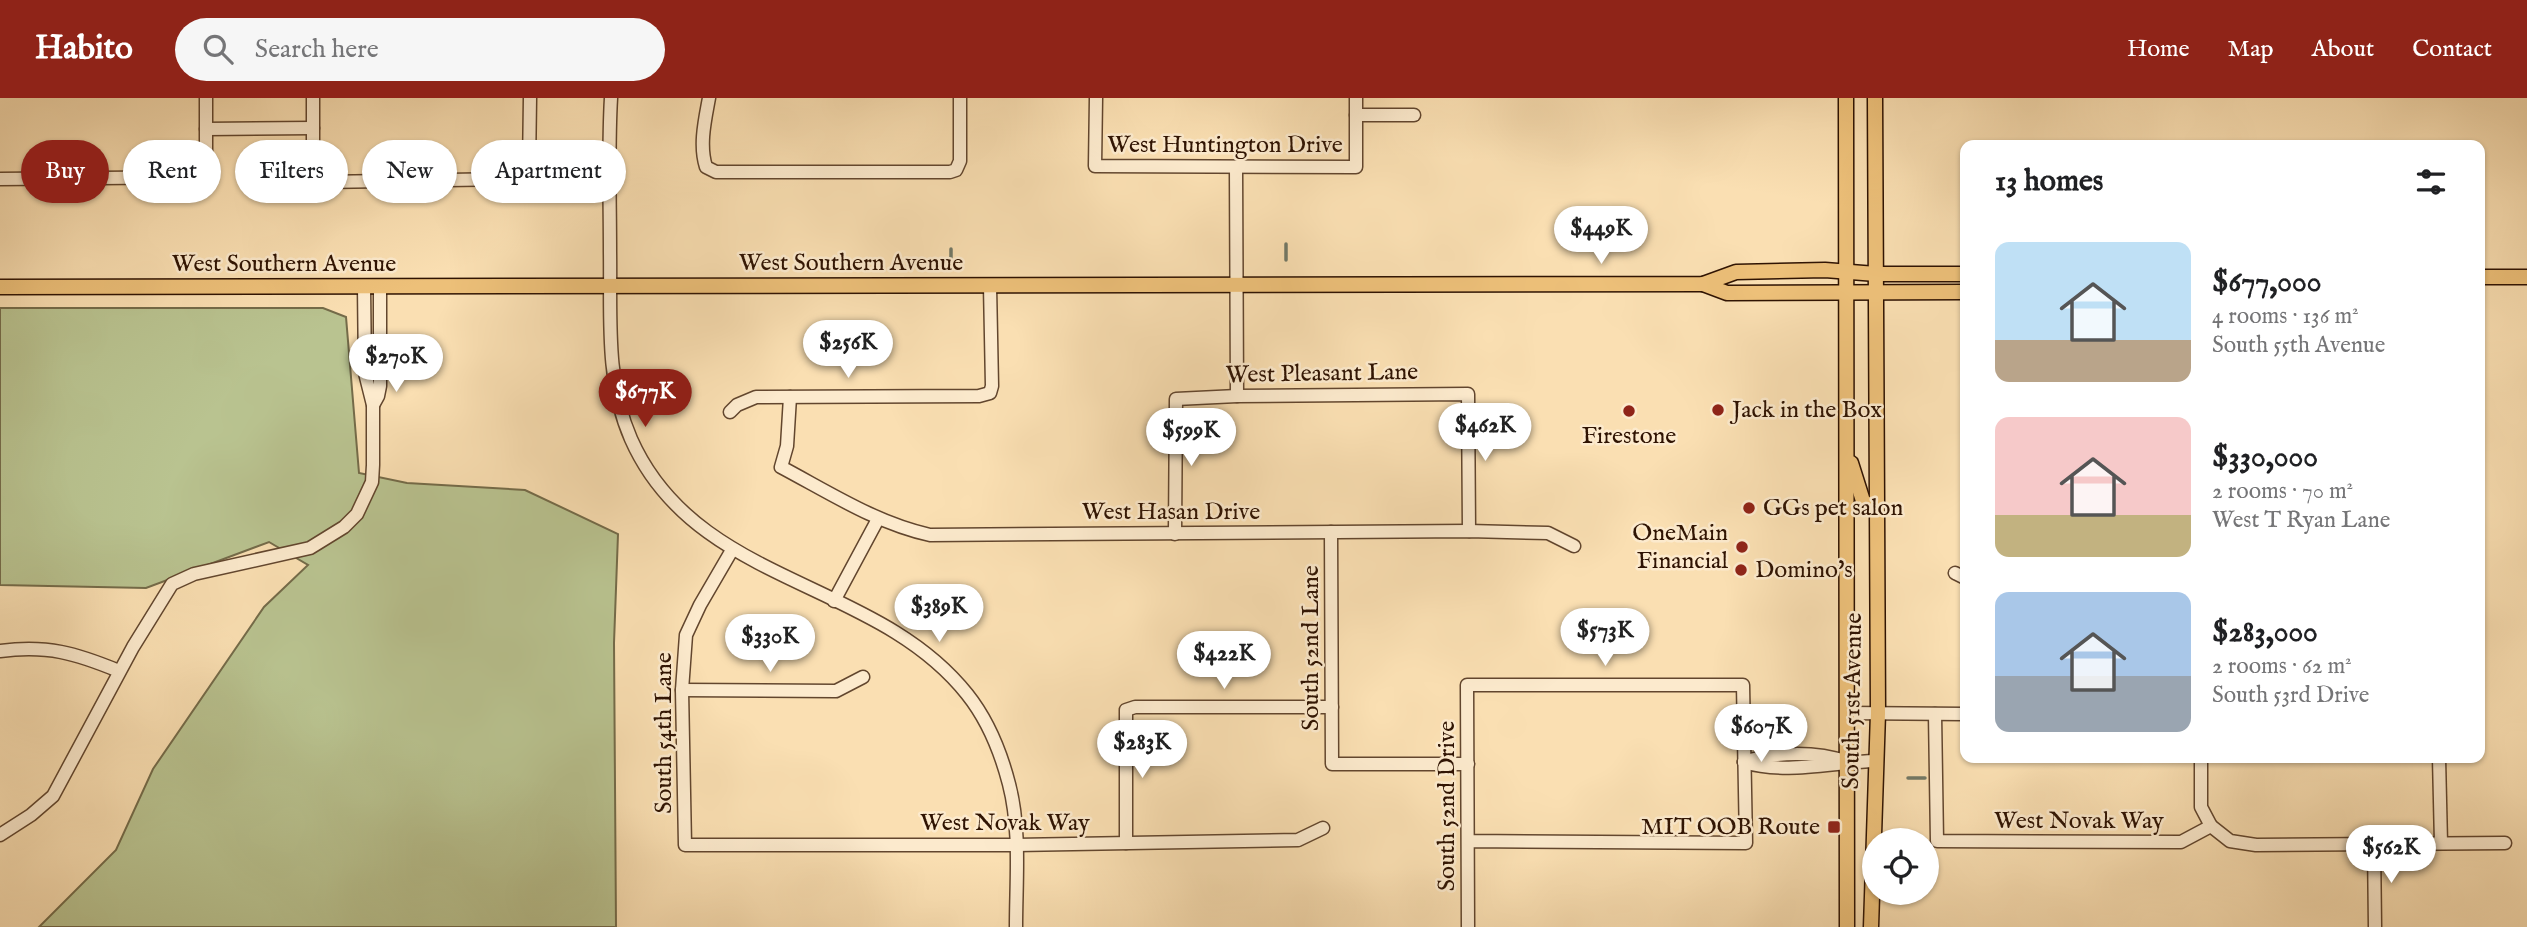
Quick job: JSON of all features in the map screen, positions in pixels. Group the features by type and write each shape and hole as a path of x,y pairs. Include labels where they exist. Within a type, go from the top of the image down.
{"main road":[{"name":"South 51st Avenue","path":"1846,98 1847,927"},
{"name":"South 51st Avenue","path":"1871,927 1878,713 1875,98"},
{"name":"West Southern Avenue","path":"0,287 1703,284 1736,272 1825,270 1876,274 1960,274"},
{"path":"2485,277 2527,277"},
{"name":"West Southern Avenue","path":"1703,284 1727,293 1960,292"},
{"path":"1846,449 1863,501 1869,505 1877,504"}],"street":[{"path":"0,179 202,177 206,171 206,98"},
{"path":"313,98 313,173 316,179 323,182 516,179 529,168 530,98"},
{"path":"611,98 611,351 621,410 632,440 648,471 678,508 704,531 732,550 907,640 946,671 967,695 986,724 1005,770 1013,806 1016,927"},
{"path":"709,98 704,125 703,157 706,167 716,172 950,172 956,170 960,161 960,98"},
{"name":"West Huntington Drive","path":"1096,98 1095,166 1356,167 1356,115 1414,115"},
{"path":"1356,98 1356,115"},
{"path":"206,129 313,128"},
{"path":"1236,167 1237,396"},
{"path":"730,412 737,405 755,397 979,396 990,393 990,286"},
{"path":"0,835 31,815 53,796 119,671 166,591 178,580 310,548 344,527 357,514 372,482 373,405 366,383 364,287"},
{"path":"373,405 380,386 380,287"},
{"path":"364,353 380,352"},
{"name":"West Pleasant Lane","path":"1175,534 1176,399 1237,396 1468,394 1469,531"},
{"name":"West Hasan Drive","path":"790,397 787,446 781,467 877,519 930,535 1469,531 1548,533 1574,546"},
{"path":"834,601 877,519"},
{"name":"South 52nd Lane","path":"1331,532 1332,764 1468,765"},
{"name":"South 54th Lane","path":"685,845 682,690 686,635 732,550"},
{"path":"0,651 56,650 72,653 119,671"},
{"path":"682,690 836,691 863,677"},
{"name":"South 52nd Drive","path":"1468,927 1467,685 1743,685 1744,762"},
{"path":"1126,843 1126,710 1332,707"},
{"path":"1847,713 1960,714"},
{"name":"West Novak Way","path":"1935,714 1937,841 2181,842 2211,826"},
{"path":"1468,841 1746,843 1744,762 1761,767 1825,767 1847,762 1876,761"},
{"path":"2201,763 2202,807 2211,826 2230,841 2256,845 2505,844"},
{"path":"2439,763 2441,843"},
{"name":"West Novak Way","path":"685,845 1016,845 1298,840 1323,828"},
{"path":"2374,844 2375,927"}],"green space":[{"path":"0,308 323,308 346,317 359,473 407,483 525,490 618,534 614,643 616,927 39,927 116,850 153,769 264,607 308,565 269,542 146,588 0,585"}],"waterway":[{"path":"1286,244 1286,260"},
{"path":"951,249 951,260"},
{"path":"1908,778 1925,778"}],"place":[{"name":"Jack in the Box","path":"1718,410"},
{"name":"Firestone","path":"1629,411"},
{"name":"GGs pet salon","path":"1749,508"},
{"name":"OneMain Financial","path":"1742,547"},
{"name":"Domino's","path":"1741,570"},
{"name":"MIT OOB Route","path":"1834,827"}]}
